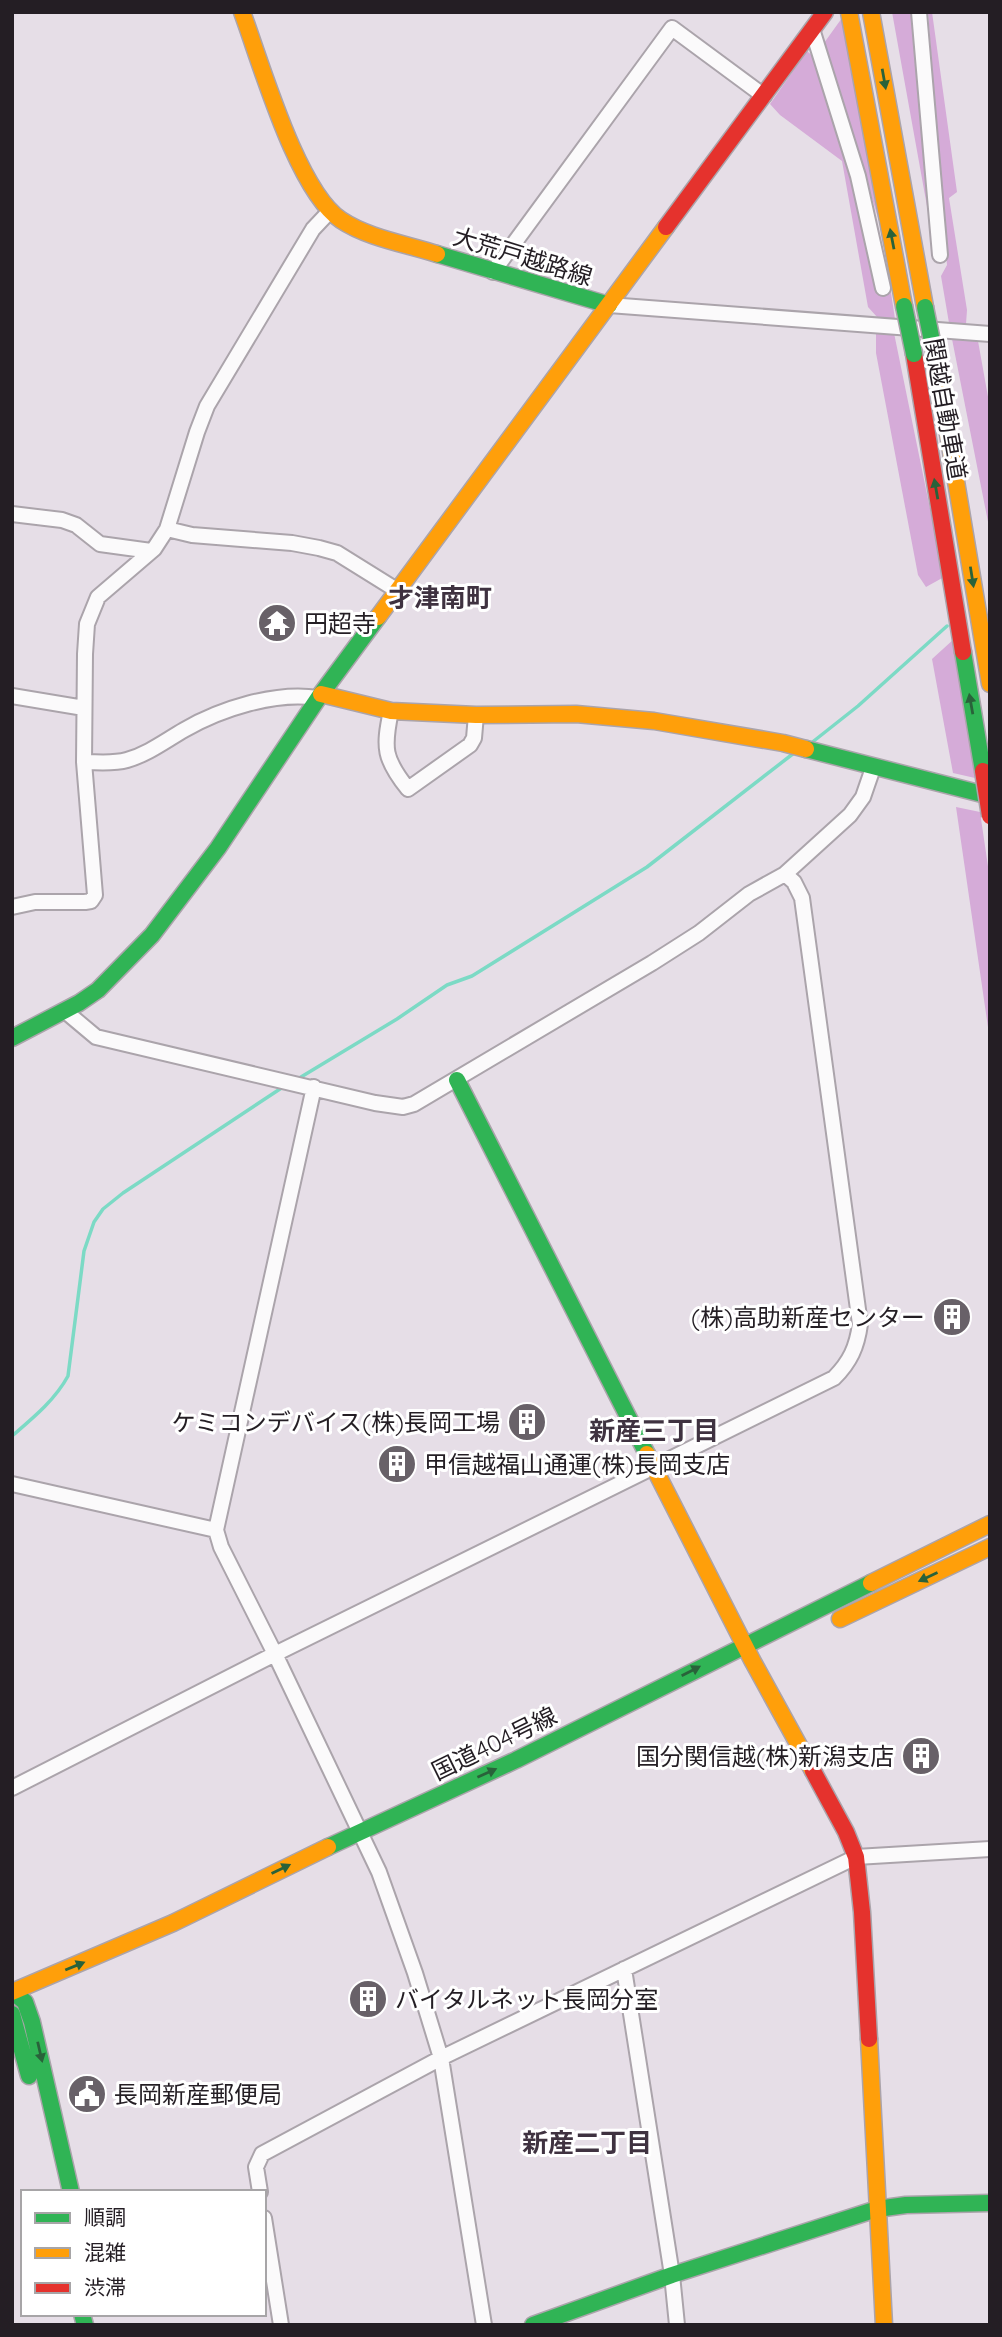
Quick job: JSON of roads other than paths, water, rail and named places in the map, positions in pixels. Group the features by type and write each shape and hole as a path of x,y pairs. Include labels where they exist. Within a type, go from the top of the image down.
{"main road":[{"name":"大荒戸越路線","path":"242,12 299,160 319,198 330,211 354,228 492,272 609,305 825,12"},
{"name":"関越自動車道","path":"872,12 935,356 990,684"},
{"name":"関越自動車道","path":"849,13 914,354 990,816"},
{"path":"12,1038 65,1011 98,990 152,935 218,848 320,696 609,305"},
{"path":"320,696 391,712 576,714 654,721 783,743 990,796"},
{"path":"457,1080 745,1644 758,1657 856,1857 862,1912 884,2325"},
{"name":"国道404号線","path":"134,1957 516,1759 990,1524"},
{"path":"827,1625 990,1547"},
{"name":"国道404号線","path":"14,1996 758,1657"},
{"path":"71,2190 40,2051 14,1996 100,1972"},
{"path":"12,2014 25,2056 55,2190"},
{"path":"533,2325 877,2209 906,2205 990,2203"}],"street":[{"path":"919,12 940,255"},
{"path":"492,272 673,28 764,96"},
{"path":"812,29 858,176 883,288"},
{"path":"12,907 35,902 85,902 91,901 94,895 84,762 83,708 85,654 92,608 106,588 151,551 167,530 207,406 313,229 330,211"},
{"path":"609,305 990,334"},
{"path":"12,514 62,520 76,525 100,544 151,551"},
{"path":"167,530 318,548 337,553 398,591"},
{"path":"12,696 83,708"},
{"path":"84,762 125,761 208,717 241,706 293,696 320,696"},
{"path":"391,712 385,740 387,752 395,772 408,789 470,745 474,738 476,715"},
{"path":"65,1011 96,1037 375,1103 403,1107 414,1104 652,963 699,933 749,894 785,874 850,815 863,797 873,768"},
{"path":"12,1788 275,1654 834,1378 845,1367 858,1341 860,1325 802,898 794,882 785,874"},
{"path":"314,1087 216,1530 220,1547 275,1654 379,1872 415,1973 441,2058 484,2325"},
{"path":"12,1484 216,1530"},
{"path":"260,2190 256,2167 262,2154 441,2058 856,1857 990,1849"},
{"path":"624,1969 672,2276 677,2325"},
{"path":"266,2231 281,2325"}],"waterway":[{"path":"810,744 858,706 947,626"},
{"path":"296,1080 397,1019 447,985 472,976 647,867 794,753"},
{"path":"12,1436 50,1401 68,1376 84,1251 94,1222 103,1209 283,1087"}],"place":[{"name":"円超寺","path":"277,623"},
{"name":"(株)高助新産センター","path":"952,1317"},
{"name":"ケミコンデバイス(株)長岡工場","path":"527,1422"},
{"name":"甲信越福山通運(株)長岡支店","path":"397,1464"},
{"name":"国分関信越(株)新潟支店","path":"921,1756"},
{"name":"バイタルネット長岡分室","path":"368,1999"},
{"name":"長岡新産郵便局","path":"87,2094"}],"district":[{"name":"才津南町","path":"440,597"},
{"name":"新産三丁目","path":"654,1430"},
{"name":"新産二丁目","path":"587,2142"}]}
